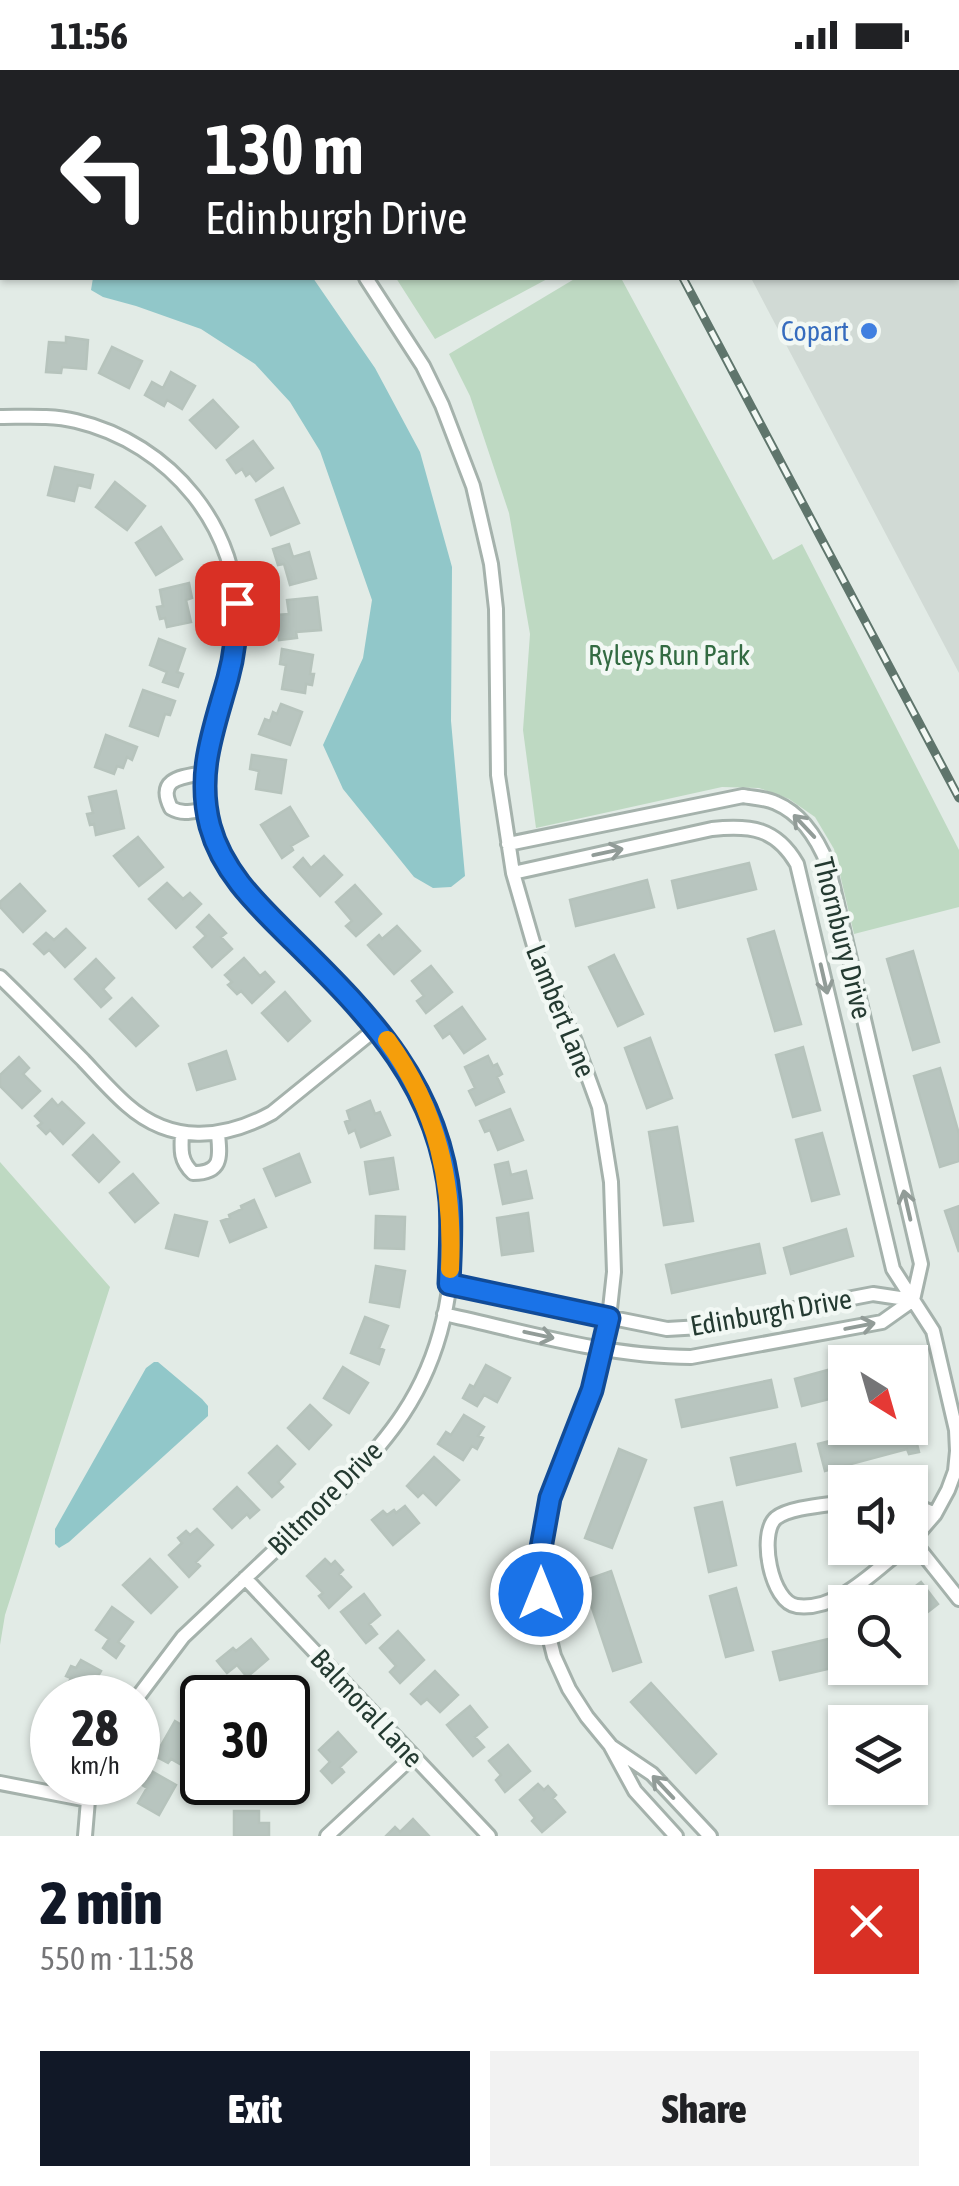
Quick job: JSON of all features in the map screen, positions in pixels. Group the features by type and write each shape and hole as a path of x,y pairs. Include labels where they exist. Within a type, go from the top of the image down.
{"street":[{"name":"Lambert Lane","path":"367,280 424,366 454,433 477,500 496,609 498,776 513,872 539,962 575,1041 599,1108 611,1182 614,1272 609,1318 592,1390 550,1498 539,1559 541,1594 554,1656 569,1689 610,1745 636,1791 676,1836"},
{"name":"Biltmore Drive","path":"0,417 74,420 130,441 178,478 215,526 234,576 237,627 229,676 204,772 211,829 228,868 240,883 358,1004 412,1078 436,1137 450,1197 449,1284 444,1314 422,1379 404,1412 344,1485 183,1637 154,1675"},
{"path":"204,772 174,780 166,792 170,808 178,812 207,808"},
{"name":"Thornbury Drive","path":"508,844 743,796 776,802 816,837 828,865 917,1247 920,1264 913,1300"},
{"name":"Thornbury Drive","path":"513,872 738,826 775,837 788,848 798,864 894,1269 932,1331 956,1430 955,1470 928,1522"},
{"path":"0,977 128,1106 162,1127 182,1132 218,1134 272,1113 378,1028"},
{"path":"182,1132 183,1162 194,1173 212,1170 216,1164 220,1156 218,1134"},
{"name":"Edinburgh Drive","path":"449,1284 667,1329 685,1329 873,1294 913,1300"},
{"name":"Edinburgh Drive","path":"444,1314 602,1348 671,1357 708,1355 882,1322 913,1300"},
{"name":"Thornbury Drive","path":"828,1505 787,1513 769,1527 767,1540 775,1585 785,1601 799,1606 837,1599 882,1565"},
{"path":"928,1511 935,1514"},
{"path":"928,1565 959,1599"},
{"name":"Balmoral Lane","path":"246,1578 490,1836"},
{"name":"Lambert Lane","path":"610,1745 652,1774 710,1836"},
{"path":"326,1836 412,1757"},
{"path":"0,1783 30,1789"},
{"path":"84,1836 87,1805"}],"shaded area":[{"name":"Copart","path":"752,280 959,280 959,673"}],"green space":[{"path":"397,280 545,280 435,339"},
{"name":"Ryleys Run Park","path":"573,280 622,280 773,560 802,544 959,850 959,907 854,934 834,849 815,817 789,799 759,788 722,787 536,828 523,730 530,634 509,513 470,396 449,354"},
{"path":"0,1162 110,1287 5,1615 0,1645"}],"water":[{"path":"93,280 314,280 375,368 420,452 452,567 451,721 465,876 451,887 433,888 414,877 343,789 323,745 363,658 372,600 320,451 290,402 255,364 201,329 91,290"},
{"path":"154,1362 202,1399 208,1406 208,1416 59,1548 55,1544 55,1529 146,1368"}],"building":[{"path":"66,337 88,340 86,369 62,367 61,373 46,372 49,342 66,343"},
{"path":"112,347 142,361 129,388 99,373"},
{"path":"171,372 195,386 182,409 167,400 164,406 145,395 152,382 163,388"},
{"path":"213,400 238,427 216,448 190,420"},
{"path":"253,441 273,468 256,481 242,469 236,473 227,460"},
{"path":"55,467 93,475 90,488 78,485 74,501 48,495"},
{"path":"115,482 145,506 127,530 96,507"},
{"path":"283,488 299,523 271,535 256,500"},
{"path":"161,527 182,559 156,575 136,543"},
{"path":"289,544 293,557 309,552 316,578 290,585 284,564 278,565 273,549"},
{"path":"189,583 192,598 186,600 191,622 167,627 157,607 163,606 160,590"},
{"path":"317,597 321,630 296,632 297,638 279,640 277,615 289,614 287,600"},
{"path":"159,639 185,649 177,672 183,674 178,687 163,682 167,672 150,665"},
{"path":"282,649 313,655 312,685 306,684 305,693 282,689 286,665 280,664"},
{"path":"143,690 175,701 170,715 165,714 158,736 130,726"},
{"path":"281,704 302,712 290,745 259,734 265,719 270,721"},
{"path":"106,735 137,747 132,760 127,757 123,768 117,766 114,774 95,767"},
{"path":"252,755 286,760 281,793 256,789 259,771 250,769"},
{"path":"116,791 124,828 96,835 87,814 93,813 89,797"},
{"path":"290,807 308,836 291,846 293,850 282,858 261,825"},
{"path":"138,837 163,867 139,886 114,856"},
{"path":"324,856 342,875 320,896 294,867 303,858 311,868"},
{"path":"749,863 756,889 678,908 672,881"},
{"path":"647,880 654,907 576,926 570,900"},
{"path":"167,883 183,899 190,893 201,904 176,928 149,899"},
{"path":"20,884 45,911 23,932 0,907 0,902"},
{"path":"355,885 381,914 356,936 346,926 352,921 336,902"},
{"path":"209,915 226,933 221,937 232,949 212,967 194,947 206,936 197,927"},
{"path":"397,926 420,951 394,974 368,945"},
{"path":"66,929 85,948 65,967 49,950 44,954 34,944 46,933 54,940"},
{"path":"774,931 801,1024 775,1031 748,939"},
{"path":"913,951 939,1042 913,1050 887,959"},
{"path":"614,955 643,1014 618,1026 589,967"},
{"path":"244,958 260,976 265,972 274,982 252,1003 228,985 232,982 225,975"},
{"path":"96,959 114,978 103,989 111,998 101,1007 75,979"},
{"path":"431,966 452,992 426,1013 417,1001 424,996 412,981"},
{"path":"285,992 310,1021 288,1041 262,1013"},
{"path":"132,998 158,1026 136,1046 110,1019"},
{"path":"462,1007 485,1039 464,1053 450,1033 443,1038 435,1026"},
{"path":"650,1038 672,1098 647,1108 625,1048"},
{"path":"803,1047 820,1110 793,1117 776,1055"},
{"path":"226,1051 235,1079 197,1090 189,1064"},
{"path":"488,1056 502,1074 497,1077 504,1092 476,1105 469,1091 475,1088 465,1067"},
{"path":"19,1057 29,1068 23,1074 40,1091 22,1108 0,1086 0,1075"},
{"path":"940,1068 959,1134 959,1161 940,1167 914,1076"},
{"path":"52,1099 58,1106 62,1102 84,1123 63,1144 50,1130 46,1134 38,1126 42,1123 35,1116"},
{"path":"370,1101 375,1114 380,1112 390,1135 361,1147 355,1130 349,1133 347,1111"},
{"path":"510,1109 523,1140 498,1150 490,1130 485,1132 480,1121"},
{"path":"677,1127 693,1221 664,1225 649,1132"},
{"path":"822,1133 839,1194 812,1201 796,1140"},
{"path":"93,1135 119,1162 99,1182 73,1155"},
{"path":"299,1154 310,1182 276,1196 264,1169"},
{"path":"393,1158 398,1189 370,1194 365,1162"},
{"path":"508,1162 511,1175 526,1171 532,1198 503,1204 495,1165"},
{"path":"133,1174 158,1203 135,1222 110,1193"},
{"path":"254,1200 266,1227 230,1242 221,1221"},
{"path":"959,1206 959,1252 945,1211"},
{"path":"528,1213 533,1251 502,1255 497,1218"},
{"path":"175,1215 207,1222 198,1256 166,1248"},
{"path":"376,1216 405,1217 404,1249 375,1248"},
{"path":"846,1229 853,1256 791,1274 784,1248"},
{"path":"759,1244 765,1273 672,1293 666,1265"},
{"path":"376,1266 405,1271 399,1307 370,1302"},
{"path":"365,1317 388,1326 379,1348 384,1350 379,1364 351,1353"},
{"path":"486,1365 510,1378 497,1402 484,1395 477,1406 463,1398"},
{"path":"343,1367 368,1383 349,1413 324,1398"},
{"path":"828,1370 828,1399 802,1406 795,1379"},
{"path":"771,1380 777,1407 682,1427 676,1400"},
{"path":"310,1405 331,1425 309,1449 288,1428"},
{"path":"464,1415 484,1427 477,1449 472,1446 463,1460 438,1444 446,1432 451,1435"},
{"path":"795,1444 801,1471 737,1485 731,1458"},
{"path":"818,1444 917,1445 919,1452 909,1454 907,1449 847,1465 828,1465 825,1471"},
{"path":"277,1446 295,1464 278,1482 283,1487 272,1497 249,1473"},
{"path":"619,1449 646,1460 612,1548 585,1538"},
{"path":"434,1457 459,1480 436,1505 423,1492 418,1497 407,1486"},
{"path":"237,1487 259,1510 250,1518 247,1514 232,1528 214,1509"},
{"path":"722,1502 736,1565 709,1572 695,1508"},
{"path":"405,1506 419,1523 393,1545 372,1520 383,1511 387,1515 394,1510 396,1513"},
{"path":"197,1529 213,1545 196,1562 200,1566 189,1577 169,1555 182,1543 178,1538"},
{"path":"150,1559 177,1587 151,1613 123,1585"},
{"path":"325,1559 331,1565 335,1561 343,1570 339,1574 351,1587 329,1608 319,1596 323,1593 307,1576"},
{"path":"611,1571 641,1662 613,1671 583,1581"},
{"path":"736,1588 753,1650 726,1657 710,1596"},
{"path":"928,1591 938,1604 928,1612"},
{"path":"364,1594 380,1615 369,1624 377,1634 366,1643 341,1612"},
{"path":"112,1607 133,1622 118,1642 124,1646 116,1658 103,1648 109,1639 96,1630"},
{"path":"398,1631 424,1660 400,1683 390,1672 396,1666 380,1648"},
{"path":"251,1639 268,1659 249,1675 237,1665 227,1673 217,1661 233,1648 236,1651"},
{"path":"828,1639 828,1669 780,1680 773,1652"},
{"path":"81,1660 101,1671 99,1675 66,1675 71,1666 76,1668"},
{"path":"435,1671 458,1695 440,1712 427,1699 421,1704 411,1694"},
{"path":"651,1683 716,1754 696,1773 631,1702"},
{"path":"470,1706 487,1727 475,1737 484,1747 473,1756 447,1725"},
{"path":"175,1721 180,1724 180,1764 160,1759 160,1747"},
{"path":"338,1732 356,1752 340,1767 344,1772 332,1783 321,1771 330,1762 319,1750"},
{"path":"508,1745 530,1771 505,1792 496,1780 501,1775 489,1761"},
{"path":"160,1776 176,1785 159,1815 142,1805 160,1805"},
{"path":"538,1784 544,1790 548,1786 565,1812 542,1832 520,1800"},
{"path":"234,1811 259,1811 259,1823 269,1823 269,1836 234,1836"},
{"path":"413,1819 429,1836 386,1836 395,1827 400,1832"}],"railway":[{"path":"684,280 959,798"}],"slow traffic":[{"path":"387,1040 412,1078 436,1137 450,1197 450,1269"}],"place":[{"name":"Copart","path":"869,331"}],"route":[{"path":"237,603 229,676 204,772 211,829 228,868 253,899 358,1004 412,1078 436,1137 450,1197 449,1284 609,1318 592,1390 543,1526 539,1559 541,1594"}]}
